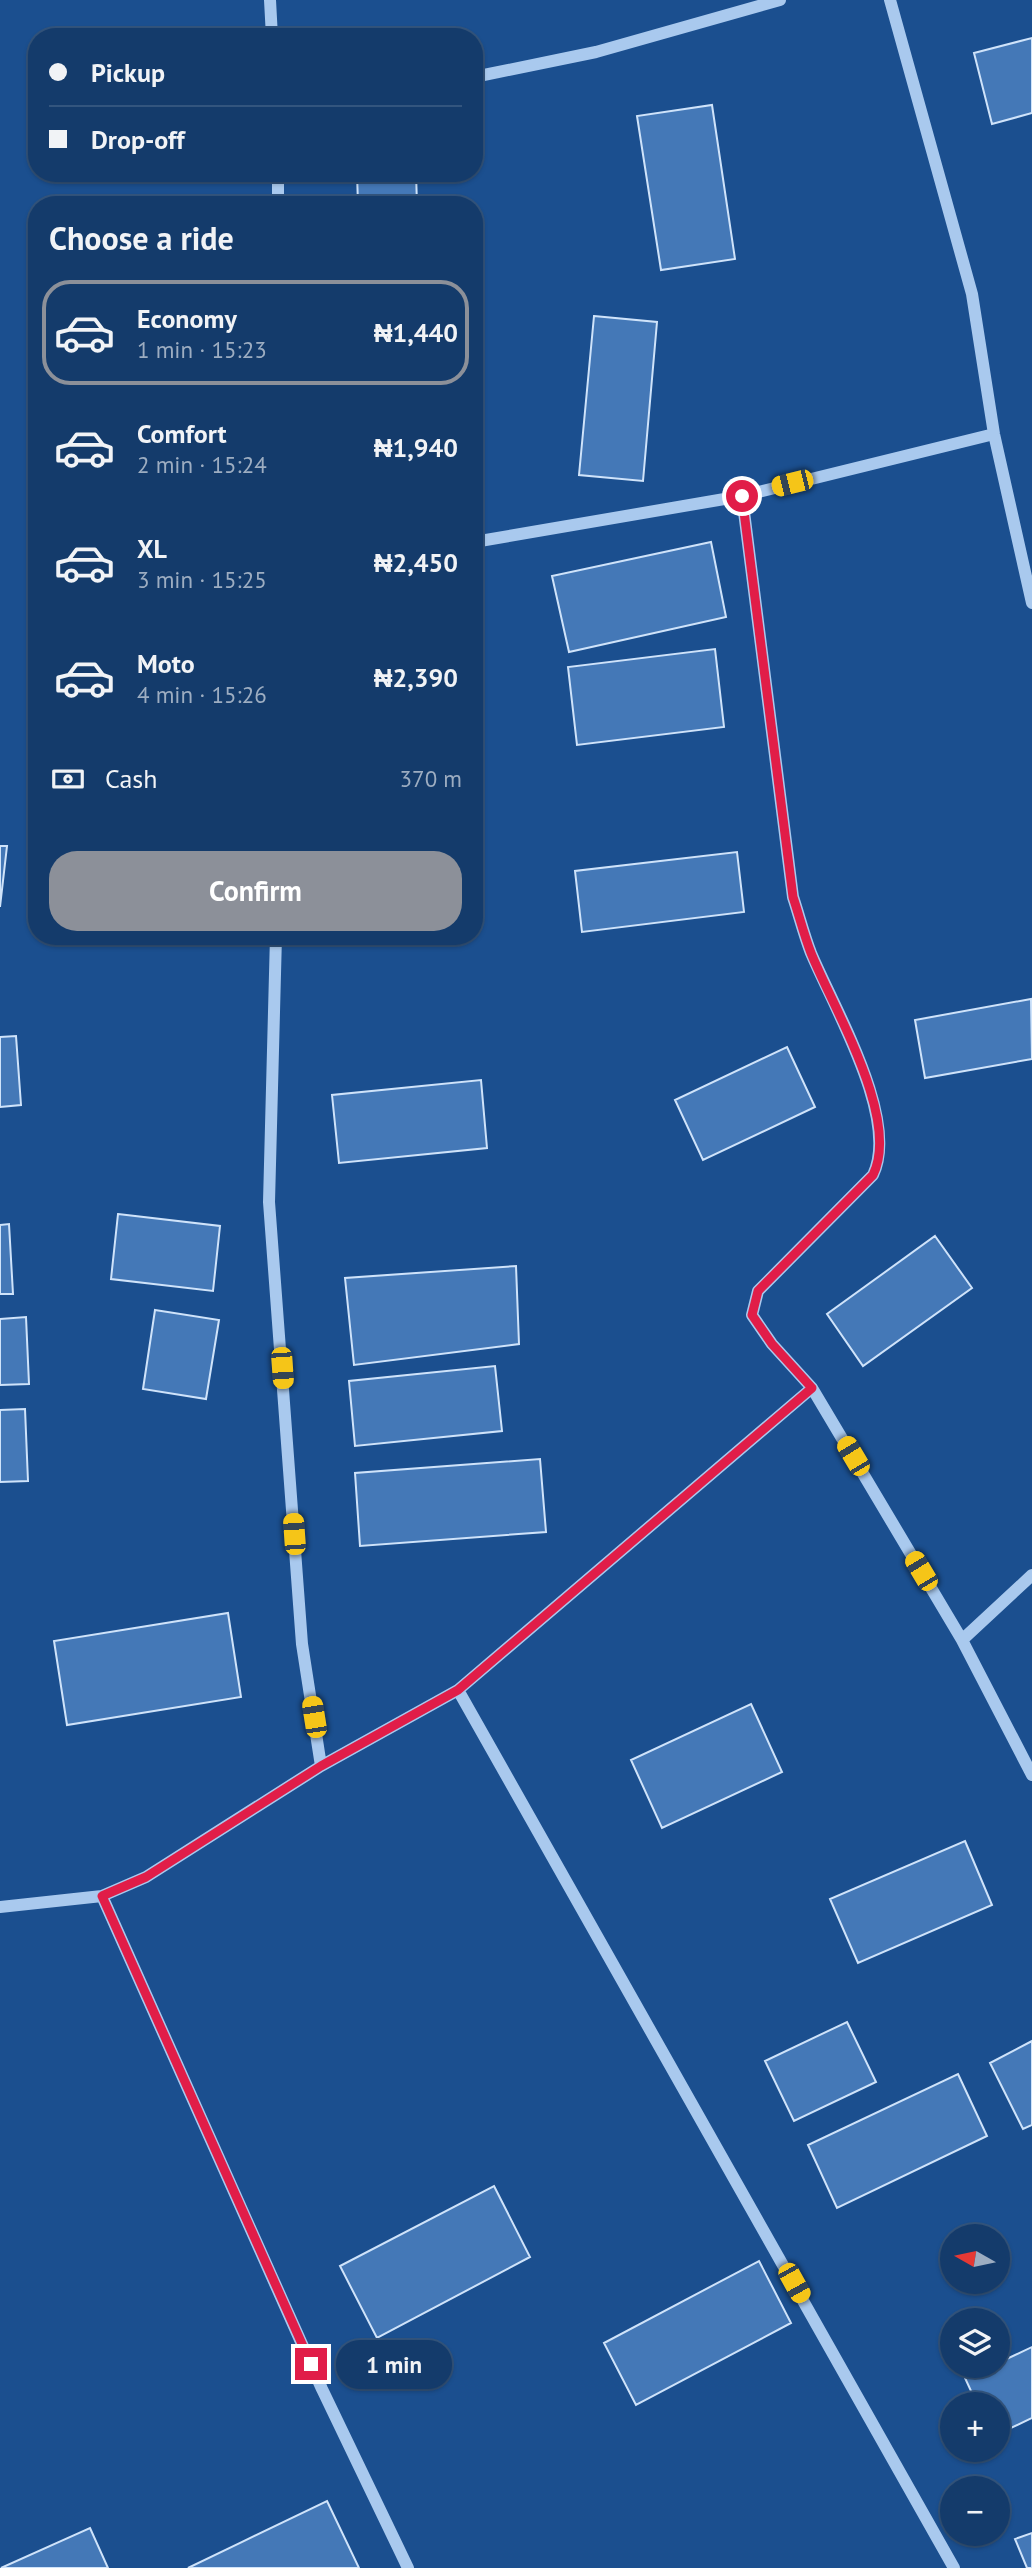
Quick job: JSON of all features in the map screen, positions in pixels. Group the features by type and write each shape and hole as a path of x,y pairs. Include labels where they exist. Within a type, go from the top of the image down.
{"street":[{"path":"270,0 272,28"},
{"path":"483,75 596,52 780,0"},
{"path":"890,0 972,294 994,434 1032,604"},
{"path":"483,540 742,496 994,434"},
{"path":"742,496 793,897 811,952 837,1007 876,1108 881,1135 880,1162 873,1175 758,1291 752,1315 772,1344 812,1388 962,1640 1032,1774"},
{"path":"276,945 269,1202 302,1644 321,1766"},
{"path":"0,1908 102,1896 146,1877 321,1766 458,1690 812,1388"},
{"path":"962,1640 1032,1575"},
{"path":"458,1690 954,2568"},
{"path":"102,1896 322,2389 408,2568"}],"building":[{"path":"1032,38 1032,113 992,124 974,53"},
{"path":"712,105 735,259 661,270 637,116"},
{"path":"357,182 416,182 417,196 358,196"},
{"path":"594,316 657,322 643,481 579,475"},
{"path":"711,542 726,617 569,652 552,576"},
{"path":"715,649 724,727 577,745 568,667"},
{"path":"0,846 7,846 0,907"},
{"path":"737,852 744,912 582,932 575,871"},
{"path":"1031,999 1032,1059 925,1078 915,1020"},
{"path":"16,1036 21,1105 0,1107 0,1037"},
{"path":"787,1047 815,1107 703,1160 675,1100"},
{"path":"481,1080 487,1148 339,1163 332,1095"},
{"path":"118,1214 220,1226 213,1291 111,1279"},
{"path":"9,1224 13,1294 0,1294 0,1225"},
{"path":"935,1236 972,1288 863,1366 827,1314"},
{"path":"516,1266 519,1344 354,1365 345,1278"},
{"path":"155,1310 219,1320 206,1399 143,1389"},
{"path":"26,1317 29,1384 0,1385 0,1319"},
{"path":"495,1366 502,1431 355,1446 349,1381"},
{"path":"25,1409 28,1481 0,1482 0,1410"},
{"path":"540,1459 546,1532 360,1546 355,1473"},
{"path":"228,1613 241,1697 67,1725 54,1641"},
{"path":"751,1704 782,1772 662,1828 631,1760"},
{"path":"965,1841 992,1905 858,1963 830,1899"},
{"path":"847,2022 876,2082 794,2121 765,2061"},
{"path":"1032,2041 1032,2125 1023,2129 990,2063"},
{"path":"958,2074 987,2136 837,2208 808,2145"},
{"path":"494,2186 530,2257 377,2338 340,2266"},
{"path":"759,2261 791,2323 636,2405 604,2343"},
{"path":"1032,2347 1032,2418 1010,2428 1010,2392 971,2392 965,2378 1010,2378 1010,2357"},
{"path":"327,2501 359,2568 188,2568"},
{"path":"90,2528 108,2568 1,2568"},
{"path":"1032,2533 1032,2568 1027,2568 1015,2539"}],"route":[{"path":"311,2364 102,1896 146,1877 321,1766 458,1690 812,1388 772,1344 752,1315 758,1291 873,1175 880,1162 881,1135 876,1108 837,1007 811,952 793,897 742,496"}]}
